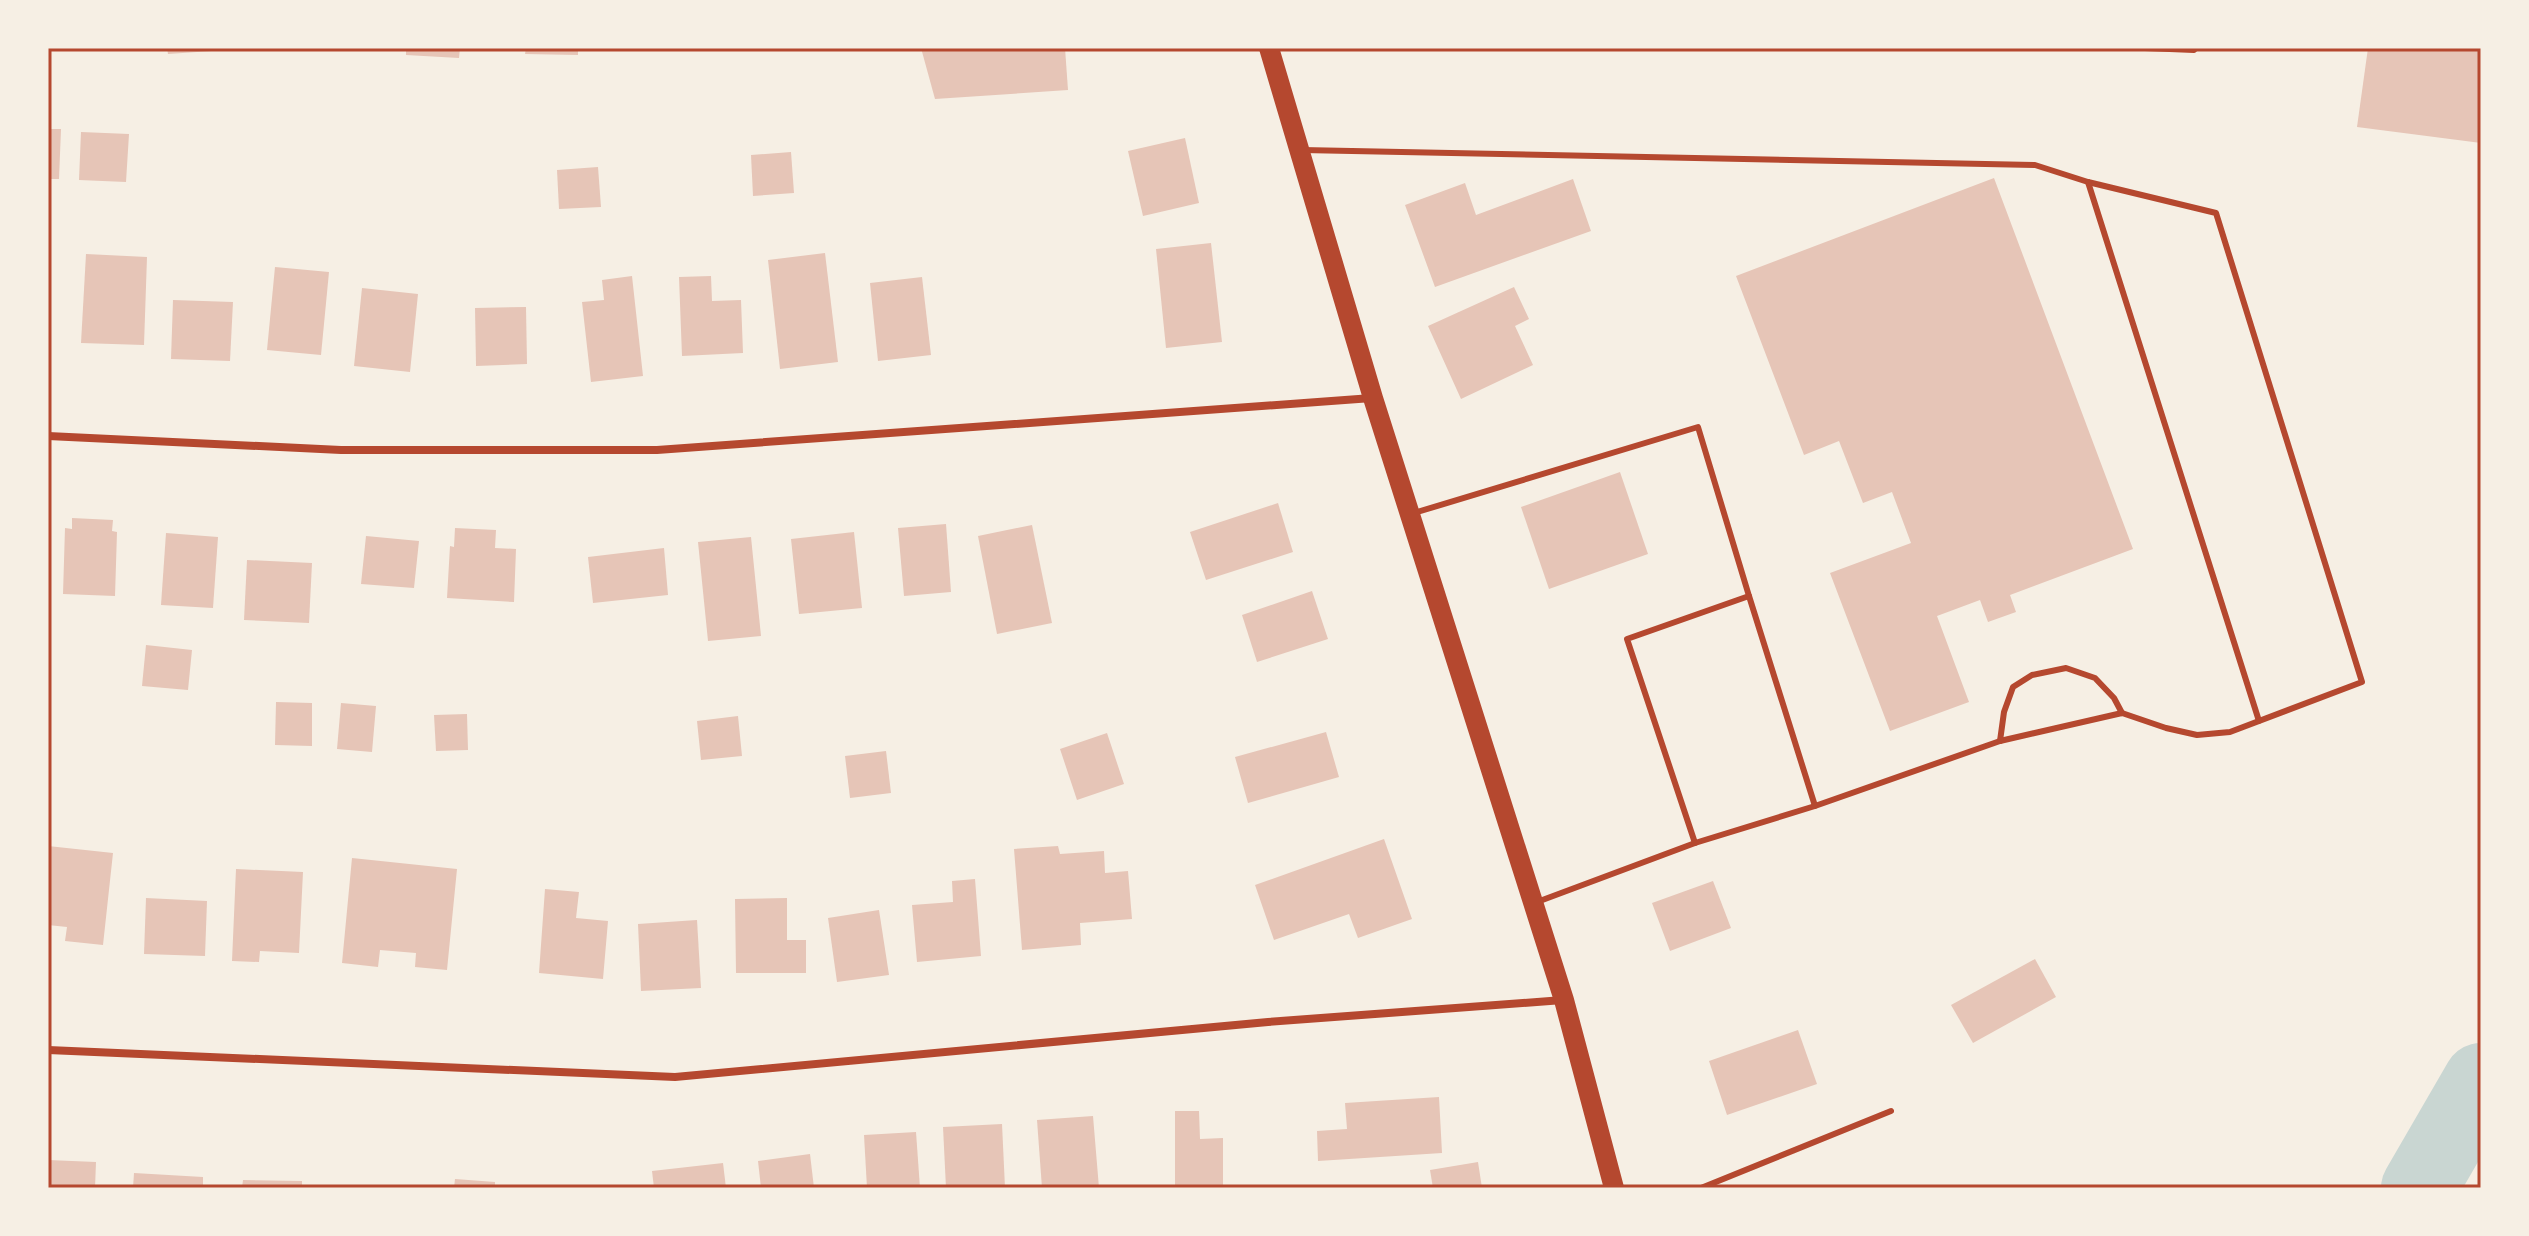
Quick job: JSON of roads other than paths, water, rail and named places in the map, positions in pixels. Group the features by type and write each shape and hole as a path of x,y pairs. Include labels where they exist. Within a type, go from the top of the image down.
{"main road":[{"path":"1269,48 1373,398 1564,1000 1614,1188"}],"street":[{"path":"48,436 341,450 657,450 1373,398"},
{"path":"48,1050 675,1077 1268,1022 1564,1000"}],"lane":[{"path":"2145,48 2196,48"},
{"path":"1299,150 2035,165 2088,182 2216,213 2362,682 2230,732 2197,735 2122,713 2000,741 1815,806 1695,843 1534,903"},
{"path":"2088,182 2259,721"},
{"path":"1411,514 1698,427 1815,806"},
{"path":"1695,843 1627,639 1749,596"},
{"path":"2000,741 2004,712 2013,687 2032,675 2066,668 2095,678 2114,698 2122,713"},
{"path":"1701,1188 1891,1111"}],"waterway":[{"path":"2419,1188 2481,1081"}]}
